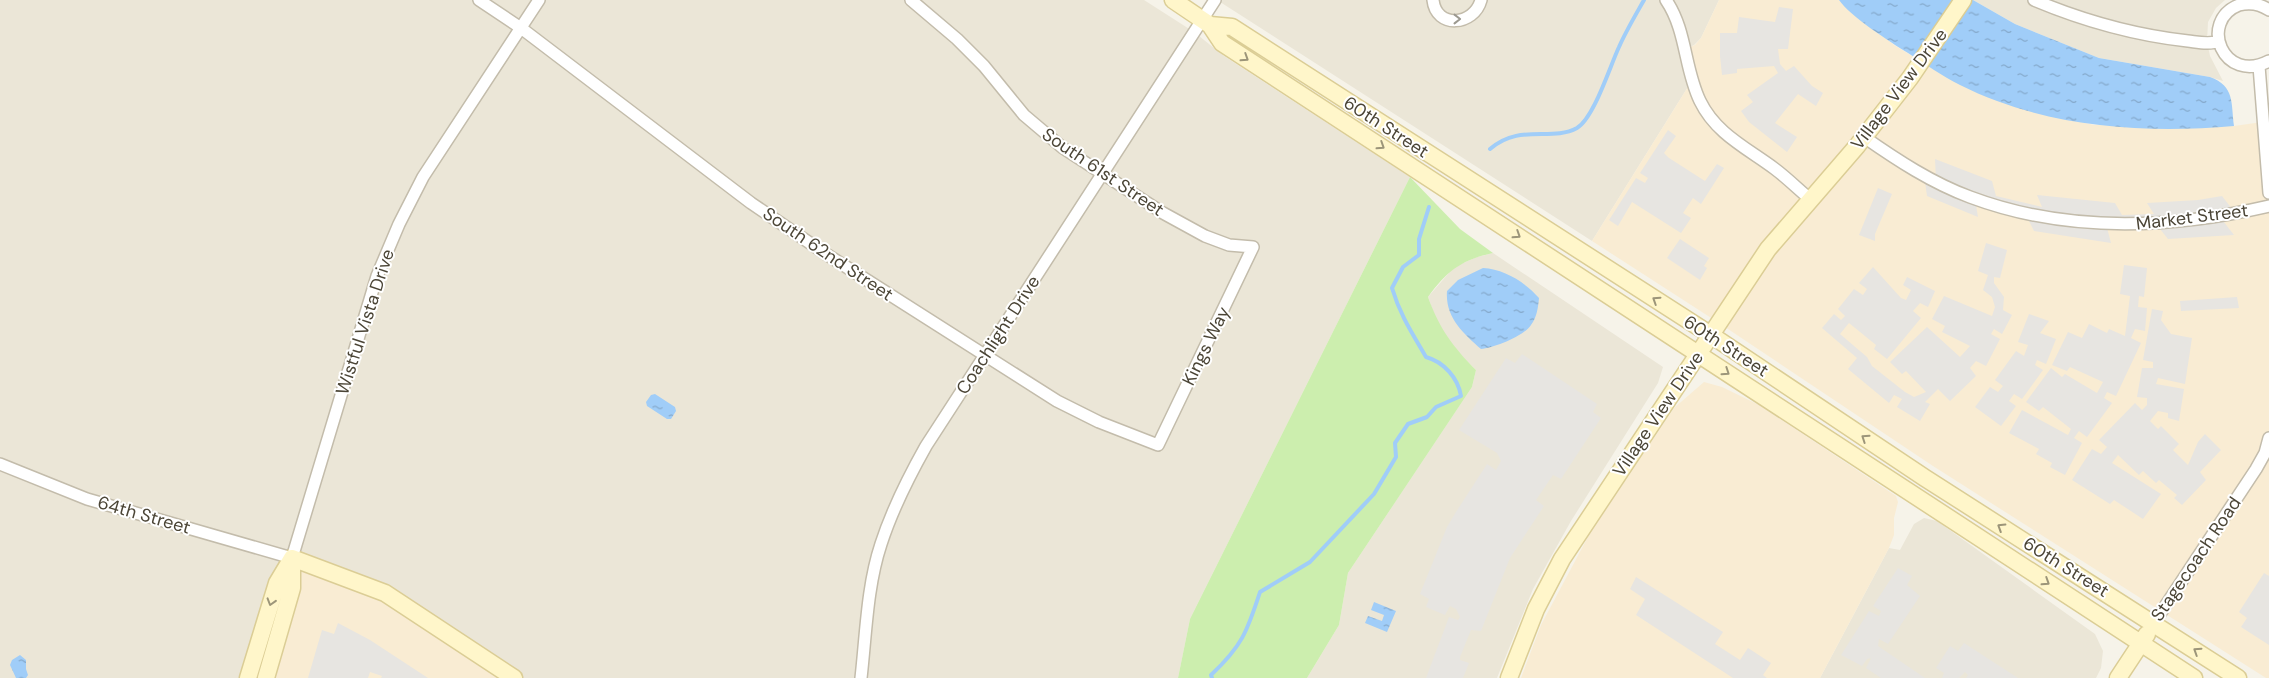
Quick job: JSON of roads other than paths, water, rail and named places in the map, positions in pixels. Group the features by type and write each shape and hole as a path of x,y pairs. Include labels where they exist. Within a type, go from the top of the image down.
{"street":[{"name":"South 62nd Street","path":"479,0 521,28 751,203 984,356 1058,401 1099,422 1158,444"},
{"name":"Wistful Vista Drive","path":"248,678 276,583 292,558 377,276 423,177 539,0"},
{"name":"South 61st Street","path":"911,0 957,39 984,66 1024,115 1043,133 1163,213 1205,236 1230,245 1253,247"},
{"name":"60th Street","path":"1173,0 1206,22 1222,43 2194,678"},
{"name":"Coachlight Drive","path":"861,678 869,606 880,546 901,490 926,446 984,356 1103,174 1206,22 1215,0"},
{"path":"1433,0 1438,12 1452,21 1464,20 1471,16 1479,7 1481,0"},
{"path":"1666,0 1682,32 1692,82 1708,114 1737,144 1775,169 1810,199"},
{"name":"Village View Drive","path":"1509,678 1536,608 1562,559 1768,249 1864,137 1910,78 1963,0"},
{"path":"2034,0 2074,16 2142,35 2200,42 2214,43 2218,41"},
{"path":"2269,10 2256,4 2244,2 2234,8 2225,15 2220,25 2218,41 2222,52 2240,66 2264,64 2269,193"},
{"name":"60th Street","path":"1206,22 1232,27 1711,335 1925,478 2238,678"},
{"name":"Market Street","path":"1864,137 1930,179 1970,197 2007,209 2073,222 2136,225 2164,224 2230,216 2269,206"},
{"name":"Kings Way","path":"1158,444 1253,247"},
{"name":"Stagecoach Road","path":"2118,678 2256,469 2265,454 2269,438"},
{"name":"64th Street","path":"0,464 87,499 292,558"},
{"name":"Wistful Vista Drive","path":"266,678 292,588 292,558"},
{"path":"292,558 385,594 514,678"}],"water":[{"path":"1839,0 1973,0 2015,24 2099,58 2210,77 2224,85 2228,90 2232,103 2234,126 2164,129 2129,128 2059,119 2025,110 1992,99 1947,78 1871,28"},
{"path":"1483,268 1499,271 1514,277 1539,298 1536,316 1527,329 1508,341 1481,349 1456,324 1449,309 1447,291 1458,280"},
{"path":"655,394 675,407 676,411 671,419 667,419 647,406 646,402 651,395"},
{"path":"1374,602 1396,611 1387,632 1365,623 1368,616 1382,621 1384,615 1371,610"},
{"path":"20,655 26,660 28,675 26,678 16,678 10,665 12,660"}],"waterway":[{"path":"1490,149 1501,141 1513,137 1557,134 1577,128 1589,114 1595,103 1622,41 1644,0"},
{"path":"1212,678 1211,675 1237,647 1247,628 1260,592 1310,562 1374,494 1396,457 1395,443 1408,424 1427,417 1436,407 1461,396 1457,383 1449,372 1433,359 1426,357 1411,332 1392,288 1403,267 1419,255 1419,239 1429,207"}]}
